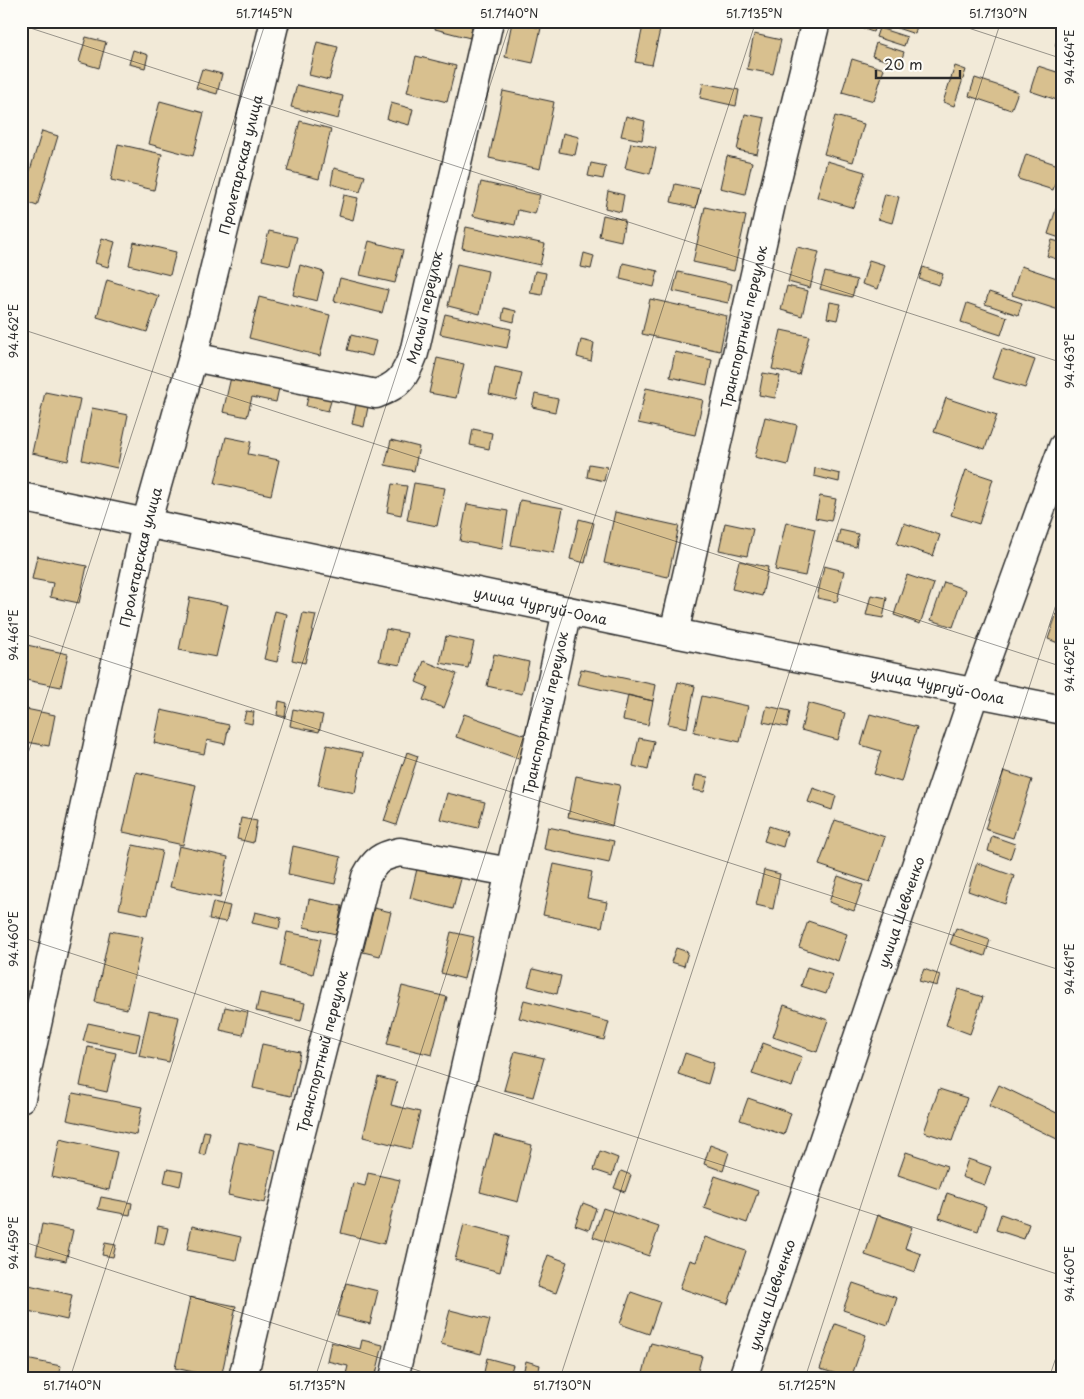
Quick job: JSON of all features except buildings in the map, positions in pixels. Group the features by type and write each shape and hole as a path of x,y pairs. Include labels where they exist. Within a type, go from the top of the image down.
{"street":[{"name":"Пролетарская улица","path":"21,1098 146,524 194,358 275,21"},
{"name":"Малый переулок","path":"194,358 376,394 393,388 407,373 414,353 489,21"},
{"name":"Транспортный переулок","path":"674,633 772,199 816,21"},
{"name":"улица Шевченко","path":"743,1378 975,691 1063,447"},
{"name":"улица Чургуй-Оола","path":"21,497 674,633 975,691 1063,710"},
{"name":"Транспортный переулок","path":"394,1378 568,611"},
{"name":"Транспортный переулок","path":"243,1378 299,1140 366,877 374,863 386,855 400,852 510,872"}]}
